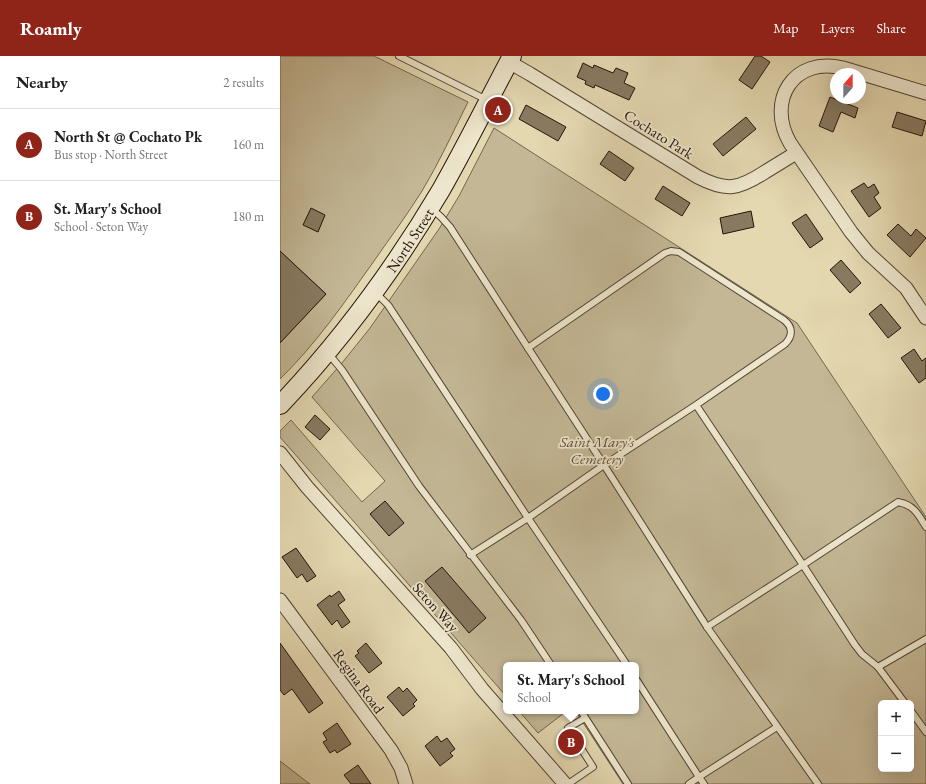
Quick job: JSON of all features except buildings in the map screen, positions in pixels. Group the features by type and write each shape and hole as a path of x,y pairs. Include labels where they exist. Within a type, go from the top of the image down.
{"main road":[{"name":"North Street","path":"280,405 327,352 394,262 430,207 453,168 510,59"}],"street":[{"name":"Cochato Park","path":"510,59 530,74 698,177 714,184 730,187 745,184 796,153"},
{"path":"926,93 835,66 820,66 803,72 792,79 788,85 781,107 784,130 796,153 851,232 868,253 906,288 926,318"},
{"name":"Seton Way","path":"280,452 307,487 452,648 482,689 503,712"},
{"name":"Regina Road","path":"280,600 391,750 401,768 406,784"},
{"name":"Seton Way","path":"504,714 567,784"}],"lane":[{"path":"398,56 488,100"},
{"path":"430,207 442,217 450,227 604,464 707,627 818,784"},
{"path":"470,555 528,518 604,464 696,405 785,344 789,338 791,329 784,320 679,252 673,250 665,253 528,348"},
{"path":"373,291 388,305 625,662"},
{"path":"327,352 342,370 418,486 521,620 549,662"},
{"path":"696,405 855,645 862,654 878,667 903,700"},
{"path":"707,627 898,502 907,504 918,513 926,527"},
{"path":"878,667 926,639"},
{"path":"639,684 704,784"},
{"path":"583,714 628,784"},
{"path":"914,715 926,732"},
{"path":"567,784 593,767 568,728 585,718"},
{"path":"689,784 777,727"}],"green space":[{"path":"280,56 374,56 468,102 434,170 410,209 330,322 306,352 280,379 280,343 326,294 280,251"},
{"name":"Saint Mary's Cemetery","path":"494,128 797,323 926,517 926,784 623,784 578,715 576,717 567,714 639,714 639,662 503,662 503,693 280,437 280,431 291,420 362,502 385,481 312,397 370,328 439,229 459,196"},
{"name":"Saint Mary's Cemetery","path":"522,714 563,714 538,733"},
{"path":"280,761 307,782 310,784 280,784"}],"place":[{"name":"North St @ Cochato Pk","path":"498,110"},
{"name":"St. Mary's School","path":"571,742"}]}
